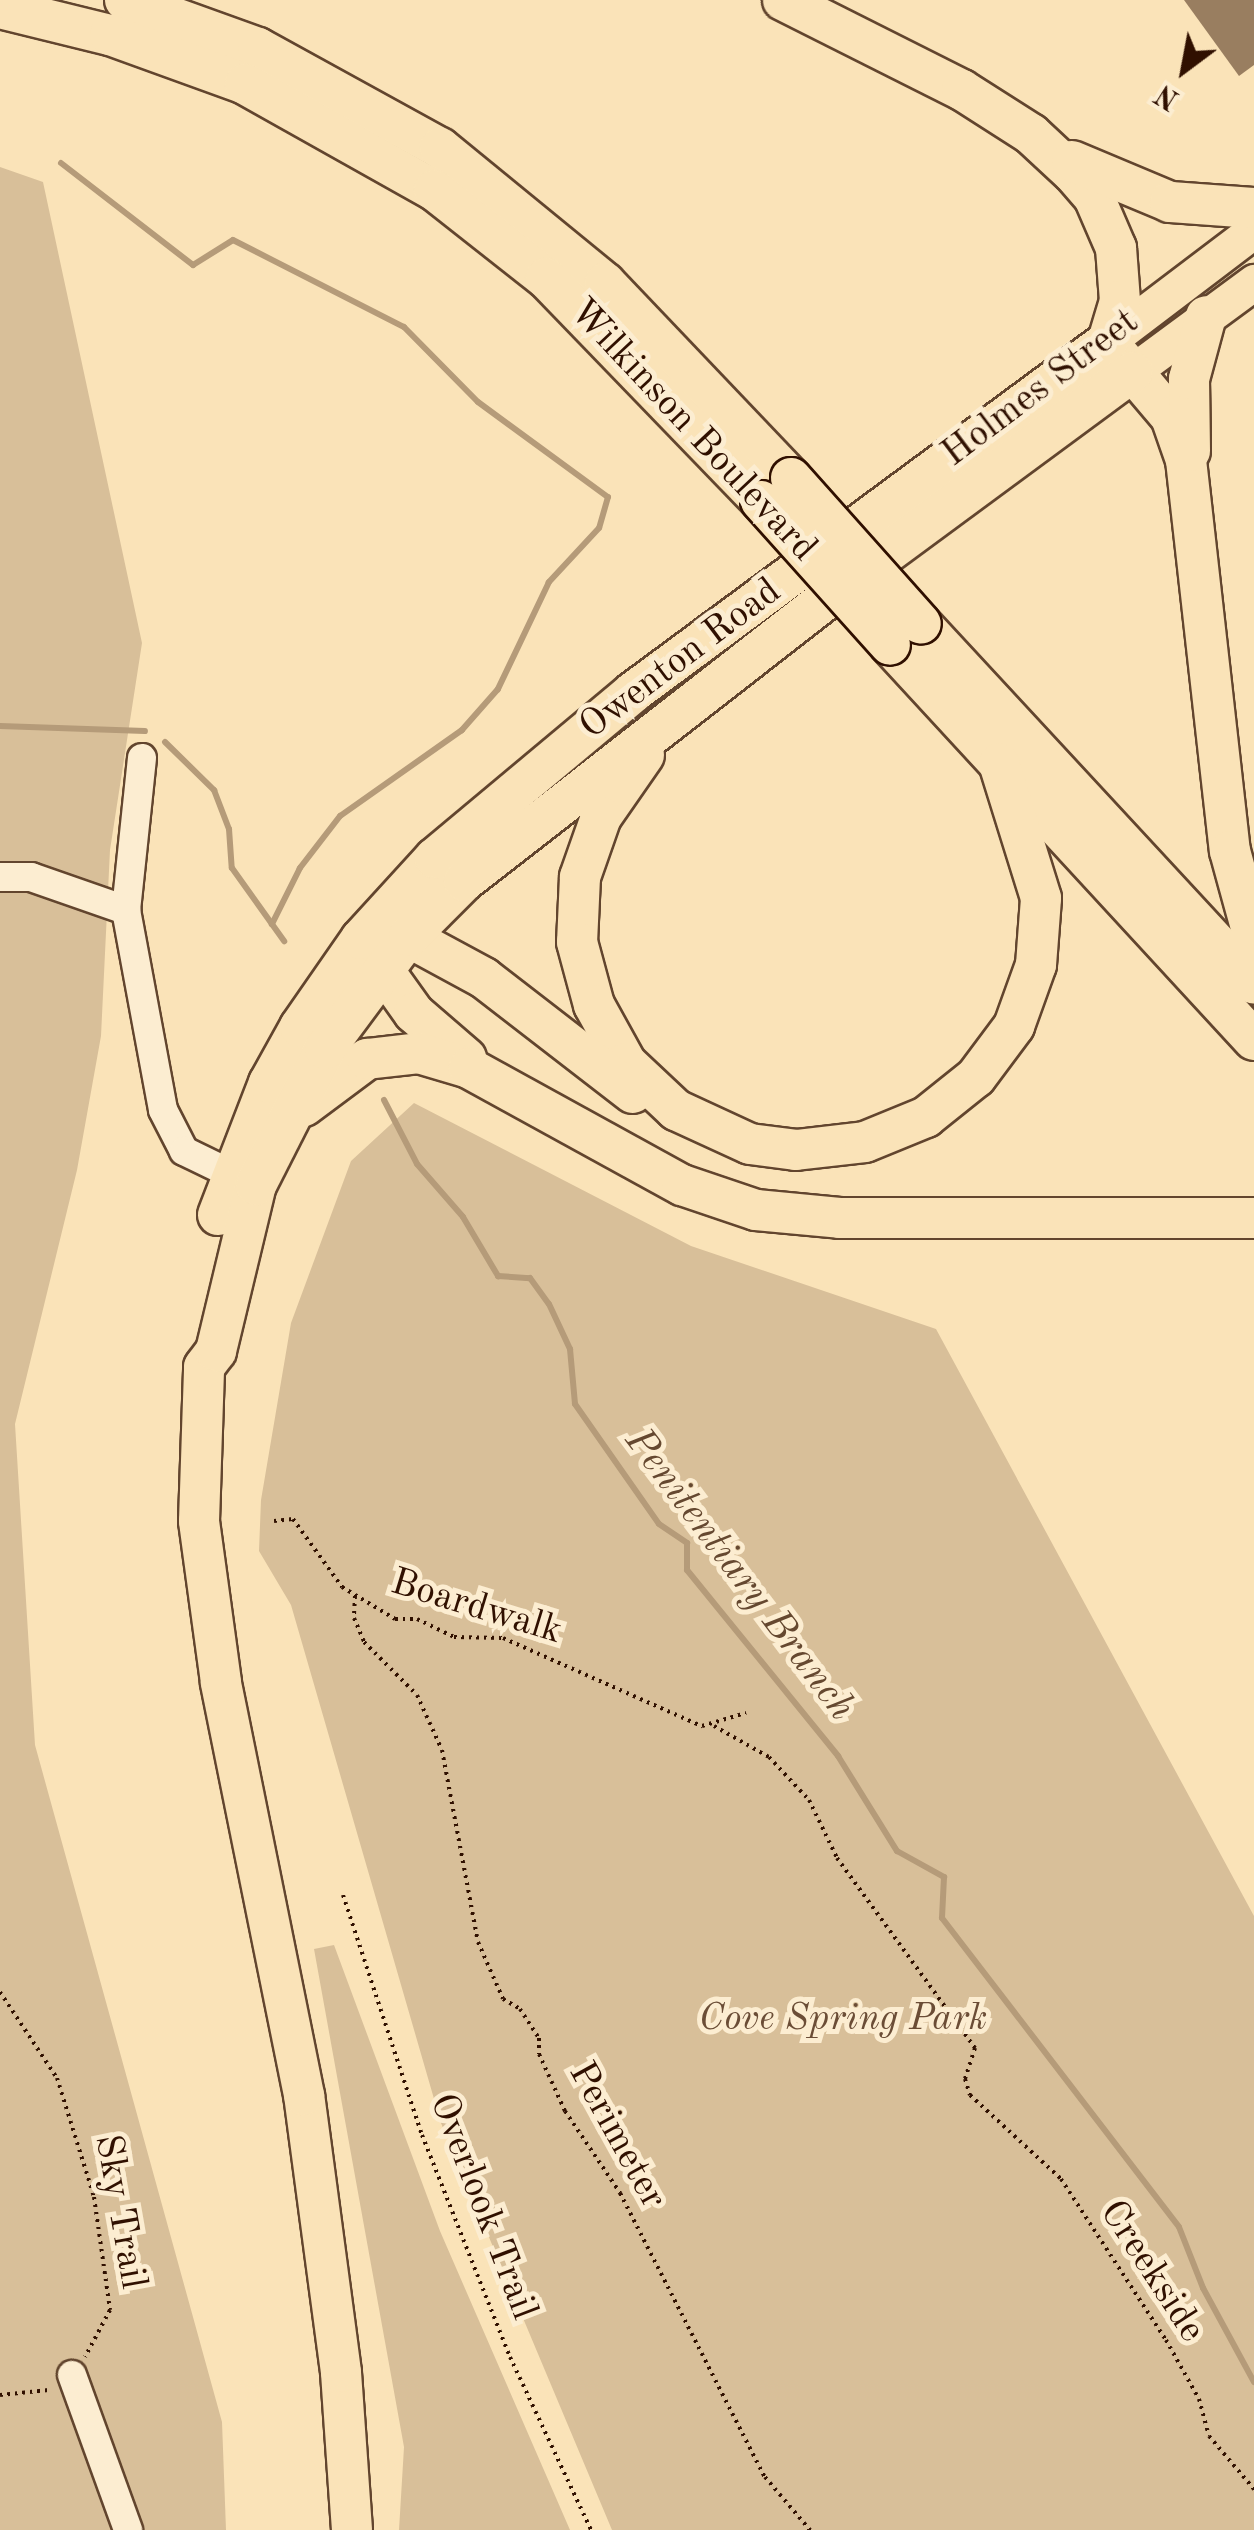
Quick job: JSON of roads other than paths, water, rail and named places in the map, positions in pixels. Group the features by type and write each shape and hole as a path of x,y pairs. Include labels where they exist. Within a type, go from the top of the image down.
{"highway":[{"name":"Wilkinson Boulevard","path":"125,0 258,48 440,148 605,282 776,489 906,634 1254,984"},
{"path":"783,0 921,66 1136,193 1254,208"},
{"name":"Wilkinson Boulevard","path":"0,8 110,35 246,84 404,170 546,278 776,489"},
{"path":"1031,134 1074,173 1108,223 1120,302 1120,357 1171,418 1192,490"},
{"path":"1206,316 1189,378 1192,490 1230,852 1254,939"},
{"name":"Holmes Street","path":"827,548 1120,357"},
{"name":"Holmes Street","path":"678,714 857,575 1120,357"},
{"name":"Owenton Road","path":"382,941 470,824 827,548"},
{"name":"Wilkinson Boulevard","path":"906,634 999,762 1254,1040"},
{"path":"352,2530 341,2372 304,2095 208,1608 197,1467 204,1366 194,1350 196,1326 276,1068 382,941 678,714"},
{"path":"678,714 601,816 580,877 577,942 594,1005 626,1062 676,1110 750,1144"},
{"path":"382,941 484,978 662,1111 750,1144 832,1148 896,1131 952,1098 997,1053 1028,996 1041,932 1034,863 999,762"},
{"path":"382,941 433,1033 500,1084"},
{"path":"281,1131 382,941"},
{"path":"244,1180 281,1131 334,1078 394,1051 443,1059 500,1084 665,1176 756,1210 840,1218 1254,1218"}],"main road":[{"name":"Holmes Street","path":"1120,357 1254,230"},
{"name":"Holmes Street","path":"1120,357 1206,316 1254,282"}],"street":[{"path":"142,758 126,910 168,1126 184,1151 244,1180"},
{"path":"0,876 32,877 126,910"},
{"path":"72,2375 128,2530"}],"waterway":[{"path":"61,163 193,265 233,240 404,327 478,402 608,497 599,528 549,582 498,689 462,730 340,816 300,868 272,924"},
{"name":"Penitentiary Branch","path":"0,726 145,731"},
{"name":"Penitentiary Branch","path":"165,742 214,790 229,829 232,868 284,941"},
{"name":"Penitentiary Branch","path":"384,1100 417,1164 463,1217 498,1276 530,1278 549,1304 570,1349 575,1404 659,1524 687,1543 687,1570 838,1756 897,1851 944,1877 942,1918 1179,2227 1203,2288 1254,2382"}],"park label":[{"name":"Cove Spring Park","path":"843,2020"}]}
